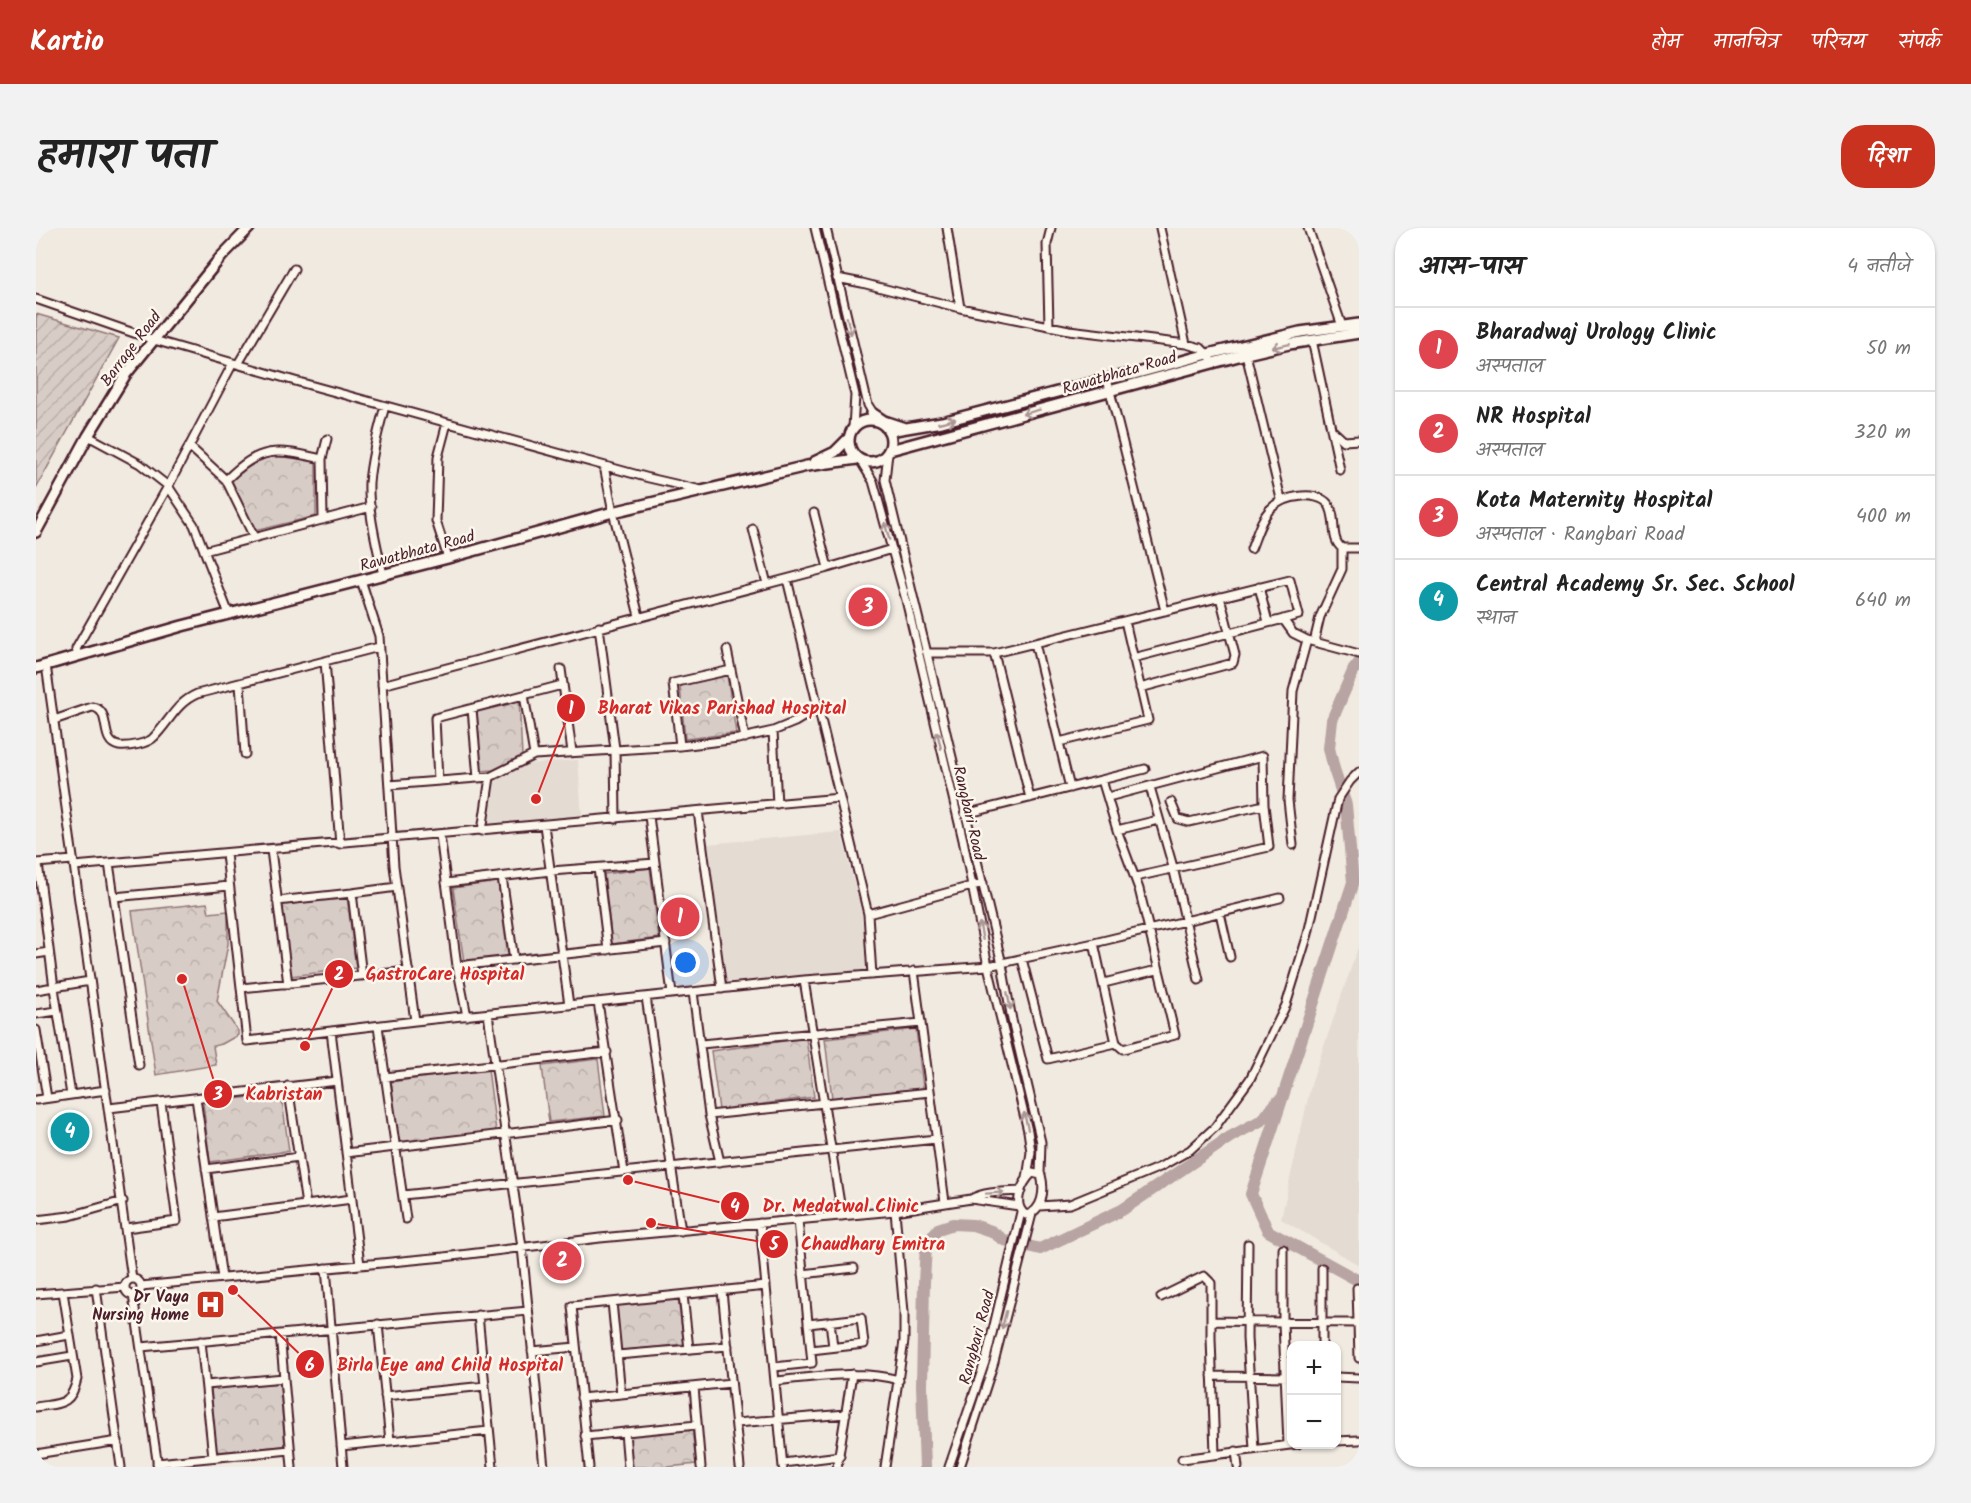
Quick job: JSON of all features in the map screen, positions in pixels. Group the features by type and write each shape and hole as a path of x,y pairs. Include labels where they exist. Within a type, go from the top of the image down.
{"main road":[{"name":"Barrage Road","path":"36,532 88,436 126,374 221,257 249,228"},
{"name":"Rawatbhata Road","path":"889,452 1110,391 1210,358 1300,332 1359,324"},
{"name":"Rawatbhata Road","path":"886,428 909,429 997,409 1107,378 1359,333"},
{"path":"872,413 884,421 909,429"},
{"path":"865,421 878,421 886,428 892,443 889,452 878,461 872,463 859,460 850,450 849,438 853,428 865,421"},
{"name":"Rawatbhata Road","path":"807,466 835,452 849,438"},
{"name":"Rawatbhata Road","path":"36,668 613,512 807,466 859,460"}],"street":[{"path":"815,228 855,395 853,428"},
{"path":"826,228 865,392 872,413 886,428"},
{"path":"947,228 960,308"},
{"path":"1049,326 1047,244 1051,228"},
{"path":"1160,228 1186,344"},
{"path":"1308,228 1342,326"},
{"path":"819,243 828,241"},
{"path":"78,655 76,649 102,600 235,364 294,269"},
{"path":"837,278 960,308 1049,326 1186,344 1201,348 1210,358"},
{"path":"832,298 841,296"},
{"path":"36,299 154,340 235,364 604,466 701,490"},
{"path":"1312,340 1340,470"},
{"path":"1246,354 1281,499"},
{"path":"1107,378 1165,611"},
{"path":"855,395 865,392"},
{"path":"383,575 369,484 385,406"},
{"path":"447,423 438,457 436,521 448,558"},
{"path":"1331,429 1344,441 1359,440"},
{"path":"88,436 140,464 168,486 194,525 229,615"},
{"path":"323,520 322,459 327,439"},
{"path":"189,446 226,480 254,537"},
{"path":"226,480 252,458 263,454 278,452 322,459"},
{"name":"Rangbari Road","path":"889,452 885,480 1002,963 1012,1020 1041,1142 1040,1174 1043,1190 1040,1206"},
{"name":"Rangbari Road","path":"859,460 873,481 912,622 1031,1152 1027,1178 1021,1191 1017,1227 986,1359 949,1467"},
{"path":"604,466 639,616"},
{"path":"1251,549 1264,515 1271,506 1281,499 1305,495 1314,496 1328,504 1333,514 1336,542 1342,548 1359,548"},
{"path":"204,551 371,507"},
{"path":"814,513 828,568"},
{"path":"753,529 767,584"},
{"path":"1293,845 1288,800 1293,691 1320,617 1342,569 1342,548"},
{"path":"382,685 787,579 892,549"},
{"path":"787,579 868,914 872,975"},
{"path":"362,580 379,636 393,839 415,1021"},
{"path":"927,653 994,653 1290,580 1299,615 1133,658"},
{"path":"1259,587 1268,622"},
{"path":"1140,688 1233,663 1235,655 1220,597"},
{"path":"1283,619 1293,633 1311,641 1359,654"},
{"path":"1059,742 1148,720 1125,621"},
{"path":"599,627 615,748 616,819"},
{"path":"1035,643 1070,788"},
{"path":"54,720 92,707 102,713 110,741 120,746 147,742 154,738 179,705 189,697 380,647"},
{"path":"727,650 745,738"},
{"path":"994,653 1030,798"},
{"path":"325,661 340,844"},
{"path":"46,665 123,1201 132,1279"},
{"path":"561,669 572,752"},
{"path":"680,746 673,683 731,670"},
{"path":"240,684 245,754"},
{"path":"438,781 435,718 562,685"},
{"path":"524,695 534,755"},
{"path":"389,785 490,777 534,755 615,748 680,746 745,738 773,731 795,722 818,708"},
{"path":"472,709 478,778"},
{"path":"773,731 777,804"},
{"path":"1107,797 1263,756 1263,805 1269,847 1136,877"},
{"path":"966,814 1145,769"},
{"path":"971,1199 1020,1209 1026,1215 1032,1214 1040,1206 1070,1204 1160,1167 1190,1150 1215,1126 1250,1079 1286,1005 1308,934 1338,799 1359,772"},
{"path":"482,831 490,777"},
{"path":"1094,943 1116,1042 1123,1049 1175,1035 1136,877 1117,830 1102,780"},
{"path":"1150,787 1173,867 1199,980"},
{"path":"71,1095 39,899 37,863 110,863 225,854 840,798"},
{"path":"1171,802 1175,815 1182,821 1189,822 1263,805"},
{"path":"698,811 722,988"},
{"path":"649,816 672,994"},
{"path":"1117,830 1158,820"},
{"path":"544,825 569,1005"},
{"path":"440,835 467,1016"},
{"path":"271,850 288,984"},
{"path":"225,854 247,1041 722,988 988,966 1220,914 1280,898"},
{"path":"110,863 139,1065"},
{"path":"446,884 551,871 655,863"},
{"path":"598,868 608,950"},
{"path":"502,877 514,960"},
{"path":"868,914 983,883"},
{"path":"114,897 229,886"},
{"path":"277,901 398,887"},
{"path":"352,893 362,976"},
{"path":"1220,914 1230,957"},
{"path":"458,966 666,943"},
{"path":"36,954 49,952"},
{"path":"1022,959 1048,1059 1116,1042"},
{"path":"1104,983 1158,970"},
{"path":"241,988 409,971"},
{"path":"914,971 945,1202"},
{"path":"804,980 842,1216"},
{"path":"36,990 90,981"},
{"path":"693,992 709,1115 720,1162"},
{"path":"646,997 681,1231"},
{"path":"598,1002 618,1120 624,1172"},
{"path":"36,1014 57,1011"},
{"path":"488,1014 522,1248 544,1467"},
{"path":"701,1044 921,1023"},
{"path":"378,1026 406,1219"},
{"path":"36,1030 46,1098"},
{"path":"331,1031 360,1265"},
{"path":"385,1077 607,1052"},
{"path":"109,1108 337,1081"},
{"path":"288,1086 306,1205"},
{"path":"36,1100 106,1090"},
{"path":"709,1115 930,1092"},
{"path":"196,1098 222,1278"},
{"path":"126,1228 177,1221 161,1102"},
{"path":"346,1153 618,1120"},
{"path":"403,1195 936,1139"},
{"path":"206,1169 299,1157"},
{"path":"1027,1178 1032,1173 1040,1174"},
{"path":"141,1286 895,1211 971,1199 985,1194 1021,1191"},
{"path":"213,1217 352,1199"},
{"path":"36,1220 70,1216 123,1201"},
{"path":"885,1467 904,1341 904,1312 895,1211"},
{"name":"Rangbari Road","path":"960,1467 993,1362 1032,1214"},
{"path":"774,1367 812,1363 798,1220"},
{"path":"760,1223 783,1465 840,1456"},
{"path":"1248,1244 1249,1376 1254,1449"},
{"path":"1283,1249 1283,1322 1287,1366"},
{"path":"326,1268 343,1467"},
{"path":"803,1274 854,1268"},
{"path":"1322,1268 1322,1341"},
{"path":"1161,1297 1204,1276 1211,1283 1215,1454"},
{"path":"124,1287 128,1294 139,1293 141,1286 138,1281 132,1279"},
{"path":"124,1287 132,1279"},
{"path":"588,1467 572,1306 766,1286"},
{"path":"36,1294 124,1287"},
{"path":"96,1288 121,1467"},
{"path":"1357,1288 1359,1358"},
{"path":"722,1291 740,1467"},
{"path":"36,1407 65,1403 71,1397 77,1379 63,1292"},
{"path":"133,1295 157,1465 290,1450"},
{"path":"683,1295 688,1349"},
{"path":"612,1302 621,1394"},
{"path":"141,1347 528,1311"},
{"path":"478,1315 493,1467"},
{"path":"808,1323 861,1317 864,1344 811,1350"},
{"path":"830,1321 833,1347"},
{"path":"1211,1321 1359,1323"},
{"path":"378,1324 390,1441"},
{"path":"280,1334 292,1467"},
{"path":"36,1341 69,1335"},
{"path":"201,1341 213,1457"},
{"path":"617,1355 728,1346"},
{"path":"532,1351 576,1347"},
{"path":"36,1362 72,1356"},
{"path":"775,1381 852,1374 882,1376 899,1380"},
{"path":"837,1467 852,1374"},
{"path":"1212,1376 1287,1377"},
{"path":"1341,1377 1359,1378"},
{"path":"206,1385 284,1378"},
{"path":"582,1398 731,1383"},
{"path":"385,1396 485,1386"},
{"path":"694,1387 701,1467"},
{"path":"736,1423 846,1414"},
{"path":"585,1436 697,1425"},
{"path":"341,1446 489,1431"},
{"path":"625,1432 628,1467"},
{"path":"1341,1441 1359,1440"},
{"path":"36,1454 118,1441"},
{"path":"1182,1459 1287,1445"},
{"path":"1236,1451 1238,1467"}],"shaded area":[{"path":"578,760 582,818 487,827 494,780 526,764"},
{"path":"841,832 862,915 866,970 726,982 707,844"},
{"path":"1359,945 1359,1265 1281,1219 1312,1081"}],"green space":[{"path":"36,314 119,338 36,488"},
{"path":"272,456 301,458 316,462 316,516 254,531 231,479 248,465"},
{"path":"727,675 736,733 685,739 680,686"},
{"path":"519,699 522,756 493,770 481,771 477,711"},
{"path":"650,868 659,938 612,944 604,874"},
{"path":"498,882 508,956 464,962 453,888"},
{"path":"347,897 356,968 291,976 282,905"},
{"path":"207,903 209,913 228,911 228,944 217,1001 238,1031 238,1035 213,1046 216,1065 156,1075 132,911"},
{"path":"916,1029 923,1088 832,1098 825,1039"},
{"path":"806,1038 814,1097 719,1110 711,1051"},
{"path":"598,1059 605,1116 549,1122 542,1066"},
{"path":"488,1069 496,1131 398,1143 391,1082"},
{"path":"281,1093 289,1151 210,1162 203,1103"},
{"path":"678,1298 684,1344 620,1351 614,1305"},
{"path":"280,1383 285,1446 216,1452 211,1389"},
{"path":"692,1428 696,1464 631,1467 628,1435"}],"waterway":[{"path":"1359,663 1354,669 1332,720 1329,748 1346,805 1353,882 1251,1194 1268,1231 1359,1281"},
{"path":"925,1467 922,1386 926,1245 938,1229 953,1224 973,1225 991,1231 1004,1240 1040,1249 1122,1210 1230,1137 1262,1120 1278,1101"}],"place":[{"name":"Kota Maternity Hospital","path":"868,607"},
{"name":"Bharat Vikas Parishad Hospital","path":"536,799"},
{"name":"Bharadwaj Urology Clinic","path":"680,917"},
{"name":"Kabristan","path":"182,979"},
{"name":"GastroCare Hospital","path":"305,1046"},
{"name":"Central Academy Sr. Sec. School","path":"70,1132"},
{"name":"Dr. Medatwal Clinic","path":"628,1180"},
{"name":"Chaudhary Emitra","path":"651,1223"},
{"name":"NR Hospital","path":"562,1261"},
{"name":"Birla Eye and Child Hospital","path":"233,1290"},
{"name":"Dr Vaya Nursing Home","path":"210,1305"}]}
